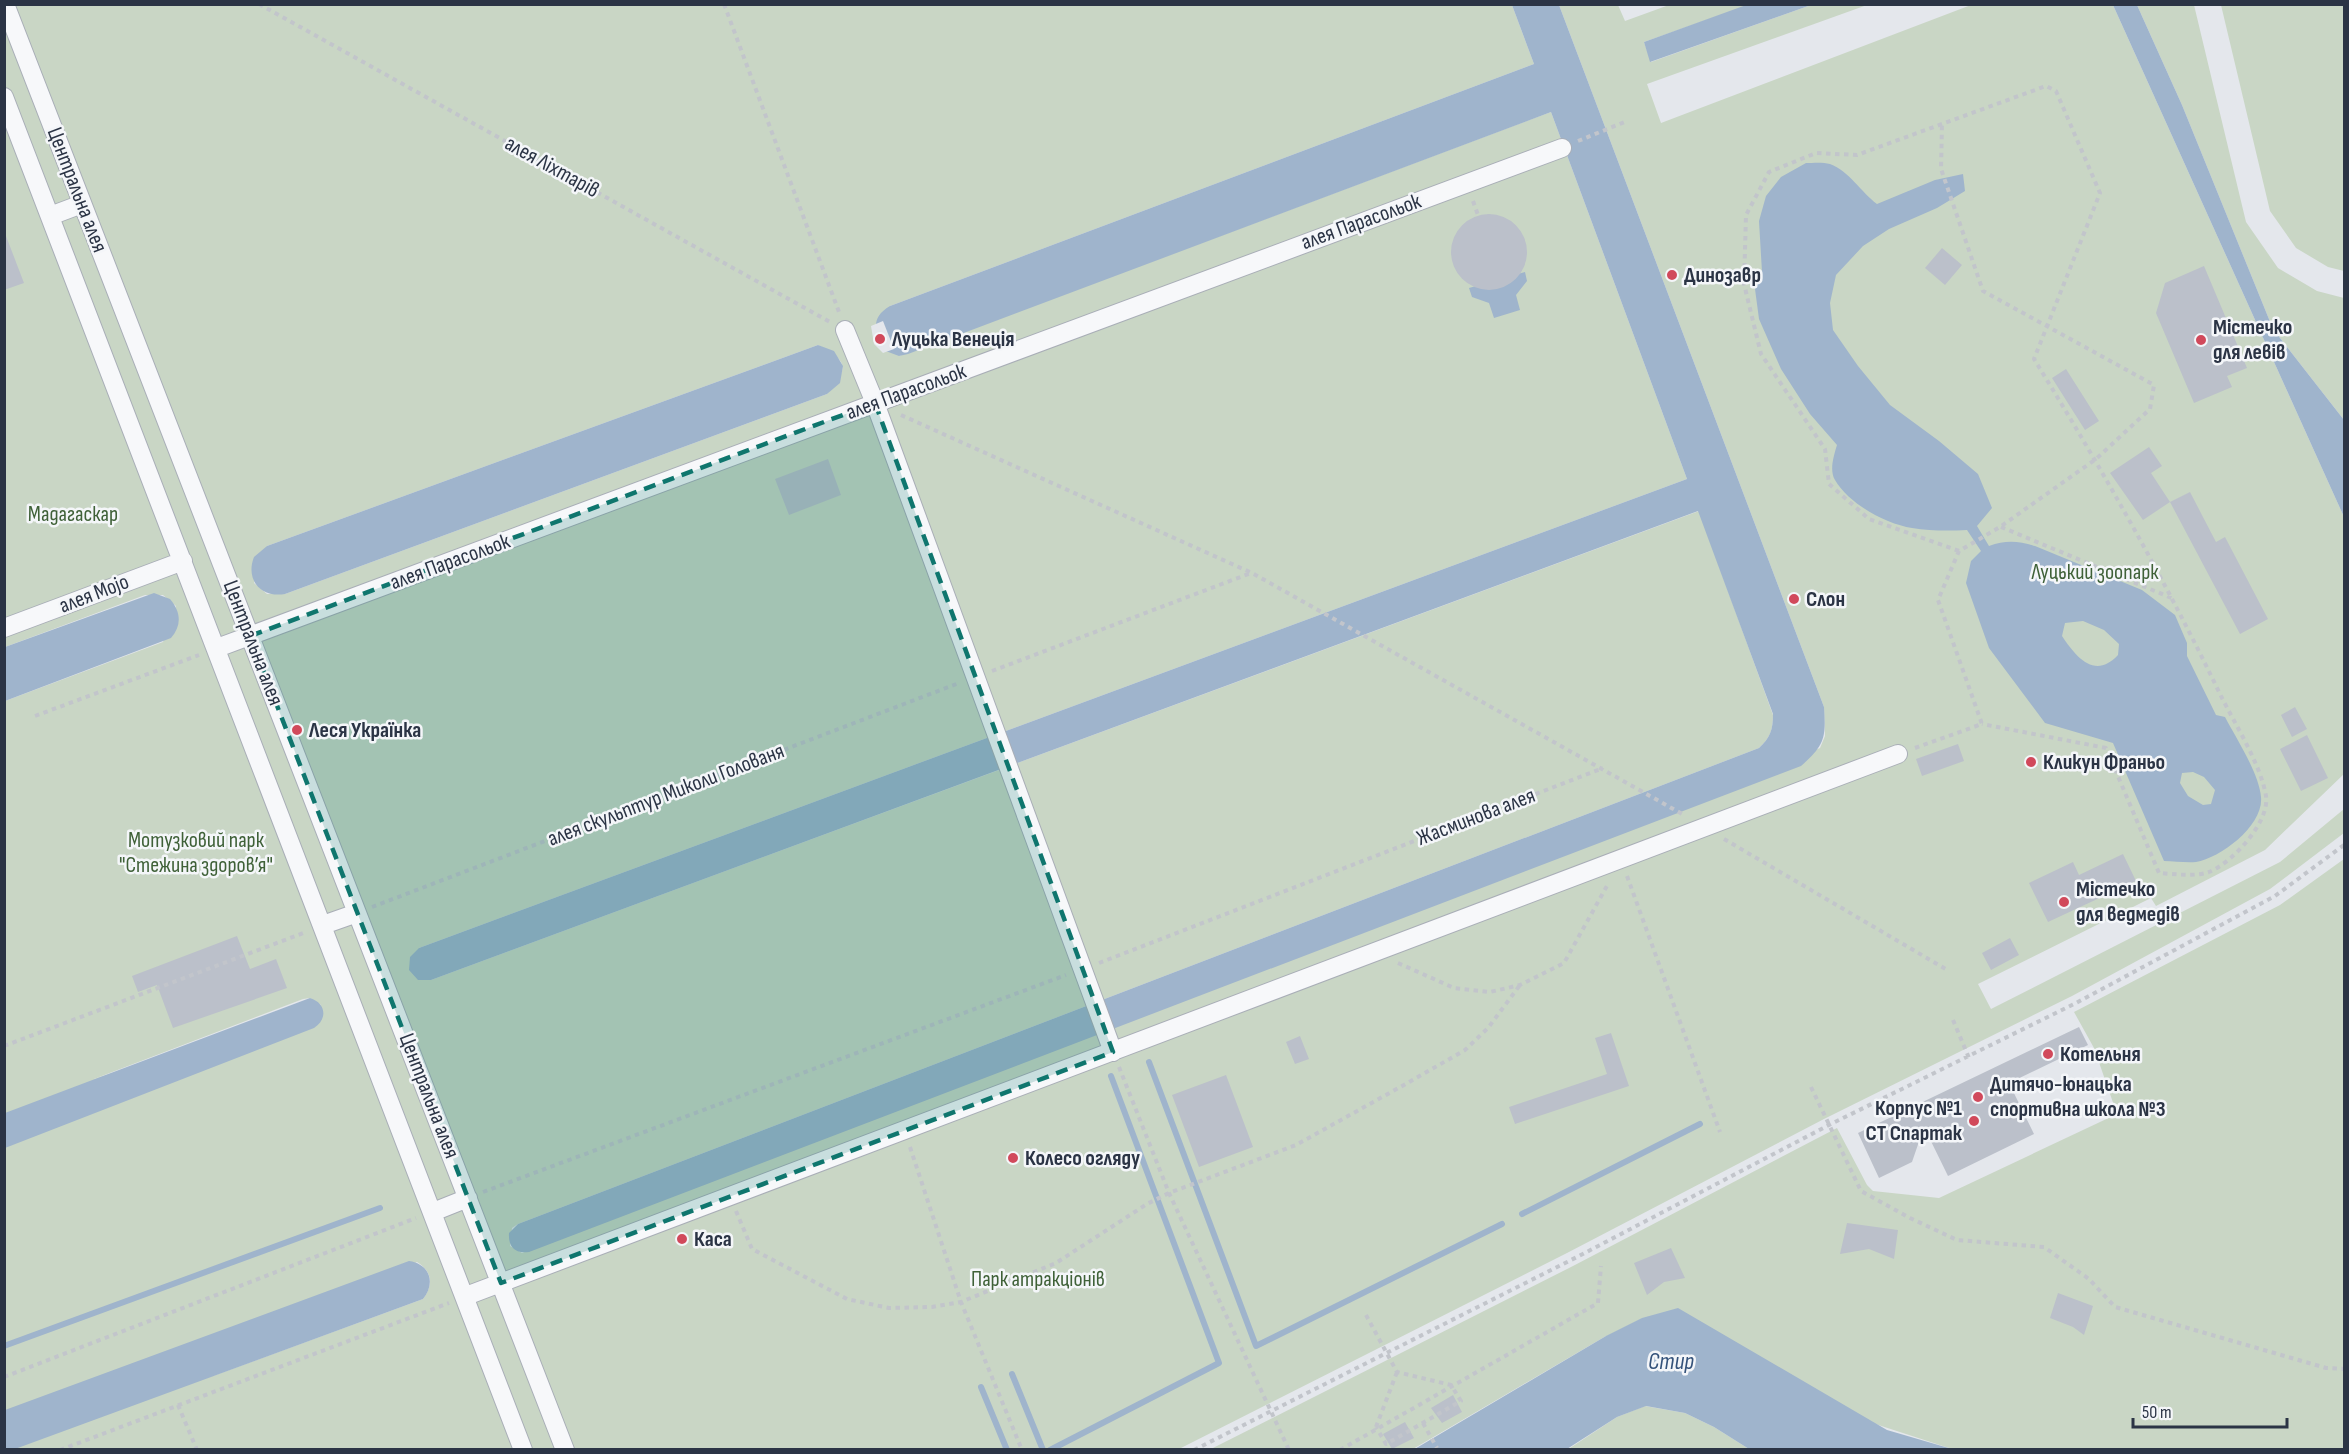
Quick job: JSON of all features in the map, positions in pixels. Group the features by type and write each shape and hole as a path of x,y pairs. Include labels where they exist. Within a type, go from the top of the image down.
{"street":[{"name":"Центральна алея","path":"4,4 565,1449"},
{"name":"Центральна алея","path":"4,97 434,1212 523,1449"},
{"name":"алея Парасольок","path":"217,648 1562,148"},
{"path":"50,216 82,204"},
{"path":"845,330 875,403 1113,1052"},
{"name":"алея Mojo","path":"4,628 183,561"},
{"path":"466,1296 1898,754"},
{"path":"323,925 357,912"},
{"path":"434,1212 468,1198"}],"path":[{"name":"алея Ліхтарів","path":"259,4 845,330"},
{"path":"724,4 845,330"},
{"path":"1898,754 1982,724 2106,748 2159,873 2207,873 2231,860 2261,821 2266,797 2255,766 2175,599 2096,459 2034,359 2100,193 2056,91 2046,86 1857,156 1816,153 1769,172 1746,215 1744,284 1761,354 1825,449 1829,484 1869,519 1959,551"},
{"path":"1562,148 1627,121"},
{"path":"1942,124 1941,169 1983,291 2154,385 2150,409 2096,459 2000,526 1959,551 1938,600 1982,724"},
{"path":"875,403 1251,573 1635,786 1949,971"},
{"path":"2000,526 2175,599"},
{"name":"алея скульптур Миколи Голованя","path":"357,912 1251,573"},
{"path":"35,716 217,648"},
{"name":"Жасминова алея","path":"468,1198 1082,969 1603,768"},
{"path":"1194,1449 1580,1256 1829,1125 1969,1058 2275,896 2344,844"},
{"path":"1376,952 1454,988 1490,992 1520,985 1564,963 1620,859"},
{"path":"1620,859 1720,1132"},
{"path":"4,1046 323,925"},
{"path":"730,1197 752,1249 847,1299 889,1308 932,1307 962,1302 1056,1263 1147,1204 1169,1193 1203,1178 1296,1145 1465,1050 1488,1028 1520,985"},
{"path":"1953,1020 1969,1058"},
{"path":"1113,1052 1169,1193 1289,1449"},
{"path":"1811,1087 1861,1191 1910,1218 1957,1240 2044,1247 2089,1279 2115,1307 2326,1368 2344,1369"},
{"path":"904,1131 962,1302 1022,1449"},
{"path":"4,1377 434,1212"},
{"path":"1340,1449 1598,1303 1601,1266"},
{"path":"60,1449 466,1296"},
{"path":"1366,1315 1397,1372 1451,1385 1461,1401 1386,1444 1376,1427"},
{"path":"1376,1427 1397,1372"},
{"path":"178,1405 197,1449"},
{"path":"1423,1423 1437,1448"}],"highlighted area":[{"path":"875,403 1113,1052 501,1283 250,636"}],"green space":[{"path":"5,5 1512,5 1534,64 890,306 899,356 1551,112 1687,479 419,948 431,980 1699,511 1773,715 1766,741 1759,748 518,1224 512,1228 510,1246 522,1253 1820,748 1825,736 1824,707 1559,5 1618,5 1625,21 1669,5 1749,5 1644,42 1651,62 1811,5 1867,5 1647,84 1661,123 1971,5 2113,5 2344,517 2344,774 2265,850 2156,906 2151,898 1978,984 1991,1009 2280,862 2344,809 2344,833 2270,889 2072,996 1824,1119 1567,1253 1179,1449 5,1449 5,701 163,642 176,606 163,595 145,595 5,647","holes":["818,345 836,356 842,366 839,377 827,394 285,594 267,594 254,583 267,546","310,998 321,1005 94,1079","417,1262 428,1274 430,1284 423,1299 213,1376"]},
{"path":"2137,5 2194,5 2246,222 2278,268 2317,291 2344,298 2344,420 2273,329 2182,105"},
{"path":"2221,5 2344,5 2344,271 2328,267 2296,248 2270,211"},
{"path":"2344,859 2344,1449 1952,1449 1606,1336 1413,1449 1209,1450 1573,1266 1837,1128 1867,1185 1873,1191 1939,1198 2117,1114 2094,1048 2074,1012 2280,905"},
{"path":"1645,1406 1685,1413 1714,1427 1749,1449 1567,1450 1617,1417"}],"water":[{"path":"1749,4 1811,5 1650,62 1644,42"},
{"path":"1512,5 1559,5 1824,707 1824,734 1815,752 1801,766 529,1252 516,1251 511,1246 509,1233 518,1224 1759,748 1766,741 1771,729 1773,714 1698,511 431,980 418,980 409,970 410,957 419,948 1687,479 1551,112 908,354 899,356 883,350 880,343 876,330 877,320 879,315 890,306 1534,64"},
{"path":"2113,5 2137,5 2182,105 2273,329 2344,420 2344,517"},
{"path":"1806,163 1830,164 1849,177 1877,204 1935,180 1963,174 1965,191 1937,208 1889,229 1863,246 1836,275 1830,303 1833,330 1858,366 1890,405 1939,441 1978,474 1992,508 1977,526 1989,546 2012,542 2035,546 2142,590 2175,615 2187,643 2187,656 2216,715 2225,717 2241,745 2259,788 2260,808 2256,818 2248,829 2228,847 2196,862 2164,861 2113,743 2045,723 1989,648 1966,583 1971,561 1981,551 1967,530 1926,530 1902,526 1869,512 1841,489 1833,476 1832,467 1837,445 1810,414 1781,369 1759,319 1755,289 1762,272 1759,221 1766,196 1781,177","holes":["2083,621 2104,630 2119,644 2118,655 2110,662 2102,666 2087,663 2073,651 2062,636 2065,623","2193,772 2204,777 2215,790 2211,804 2203,805 2188,796 2180,783 2182,773"]},
{"path":"1525,272 1527,281 1516,295 1520,310 1494,318 1489,303 1472,297 1469,288"},
{"path":"818,345 834,351 843,366 840,383 827,394 285,594 276,595 262,590 254,580 252,565 254,557 267,546"},
{"path":"154,593 170,599 178,614 177,628 171,638 5,701 5,647"},
{"path":"310,998 322,1007 323,1012 322,1020 314,1028 5,1148 5,1113"},
{"path":"409,1261 422,1266 429,1275 429,1287 423,1299 15,1449 5,1449 5,1410"},
{"name":"Стир","path":"1678,1308 1887,1430 1952,1449 1749,1449 1714,1427 1685,1413 1646,1406 1617,1417 1567,1449 1413,1450 1606,1336 1642,1318"}],"pier":[{"path":"883,321 894,349 883,353 874,344 871,326"}],"building":[{"path":"1489,214 1504,217 1516,225 1524,237 1527,252 1524,267 1516,279 1504,287 1489,290 1474,287 1462,279 1454,267 1451,252 1454,237 1462,225 1474,217"},
{"path":"6,236 24,283 4,290 4,237"},
{"path":"1942,248 1962,265 1945,285 1925,268"},
{"name":"Містечко для левів","path":"2204,266 2247,368 2227,376 2232,387 2194,403 2156,313 2165,283"},
{"path":"2066,369 2099,421 2085,430 2052,378"},
{"path":"2149,447 2162,466 2151,473 2170,502 2143,520 2110,473"},
{"path":"828,459 841,495 789,515 775,479"},
{"path":"2190,492 2216,542 2225,537 2268,619 2240,634 2170,502"},
{"path":"2295,707 2307,729 2292,737 2281,715"},
{"path":"2307,735 2328,778 2301,791 2280,749"},
{"path":"1958,744 1964,761 1922,776 1916,759"},
{"name":"Містечко для ведмедів","path":"2123,854 2136,881 2048,922 2029,883 2073,862 2079,875"},
{"path":"237,936 250,969 276,959 287,988 173,1028 157,985 138,992 132,976"},
{"path":"2010,938 2019,955 1991,970 1982,953"},
{"name":"Корпус №1 СТ Спартак","path":"2079,1027 2088,1045 2009,1083 2034,1134 1948,1176 1924,1127 1912,1162 1879,1178 1858,1133"},
{"path":"1611,1033 1629,1086 1515,1124 1509,1107 1607,1074 1595,1038"},
{"path":"1300,1036 1309,1059 1295,1064 1286,1042"},
{"path":"1226,1075 1253,1147 1199,1167 1172,1095"},
{"path":"1847,1223 1898,1230 1894,1259 1869,1249 1840,1254"},
{"path":"1671,1248 1685,1278 1664,1282 1647,1295 1634,1263"},
{"path":"2058,1293 2093,1306 2084,1335 2073,1327 2050,1318"},
{"path":"1453,1395 1462,1412 1442,1423 1431,1408"},
{"path":"1405,1422 1414,1438 1392,1449 1383,1434"}],"waterway":[{"path":"1149,1062 1256,1346 1502,1224"},
{"path":"1050,1450 1219,1363 1111,1076"},
{"path":"1522,1214 1700,1124"},
{"path":"4,1346 380,1208"},
{"path":"1012,1374 1043,1450"},
{"path":"981,1387 1007,1450"}],"place":[{"name":"Динозавр","path":"1672,275"},
{"name":"Луцька Венеція","path":"880,339"},
{"name":"Містечко для левів","path":"2201,340"},
{"name":"Слон","path":"1794,599"},
{"name":"Леся Українка","path":"297,730"},
{"name":"Кликун Франьо","path":"2031,762"},
{"name":"Містечко для ведмедів","path":"2064,902"},
{"name":"Котельня","path":"2048,1054"},
{"name":"Дитячо-юнацька спортивна школа №3","path":"1978,1097"},
{"name":"Корпус №1 СТ Спартак","path":"1974,1121"},
{"name":"Колесо огляду","path":"1013,1158"},
{"name":"Каса","path":"682,1239"}],"park label":[{"name":"Мадагаскар","path":"73,514"},
{"name":"Луцький зоопарк","path":"2095,572"},
{"name":"Мотузковий парк \"Стежина здоров’я\"","path":"196,852"},
{"name":"Парк атракціонів","path":"1038,1279"}]}
